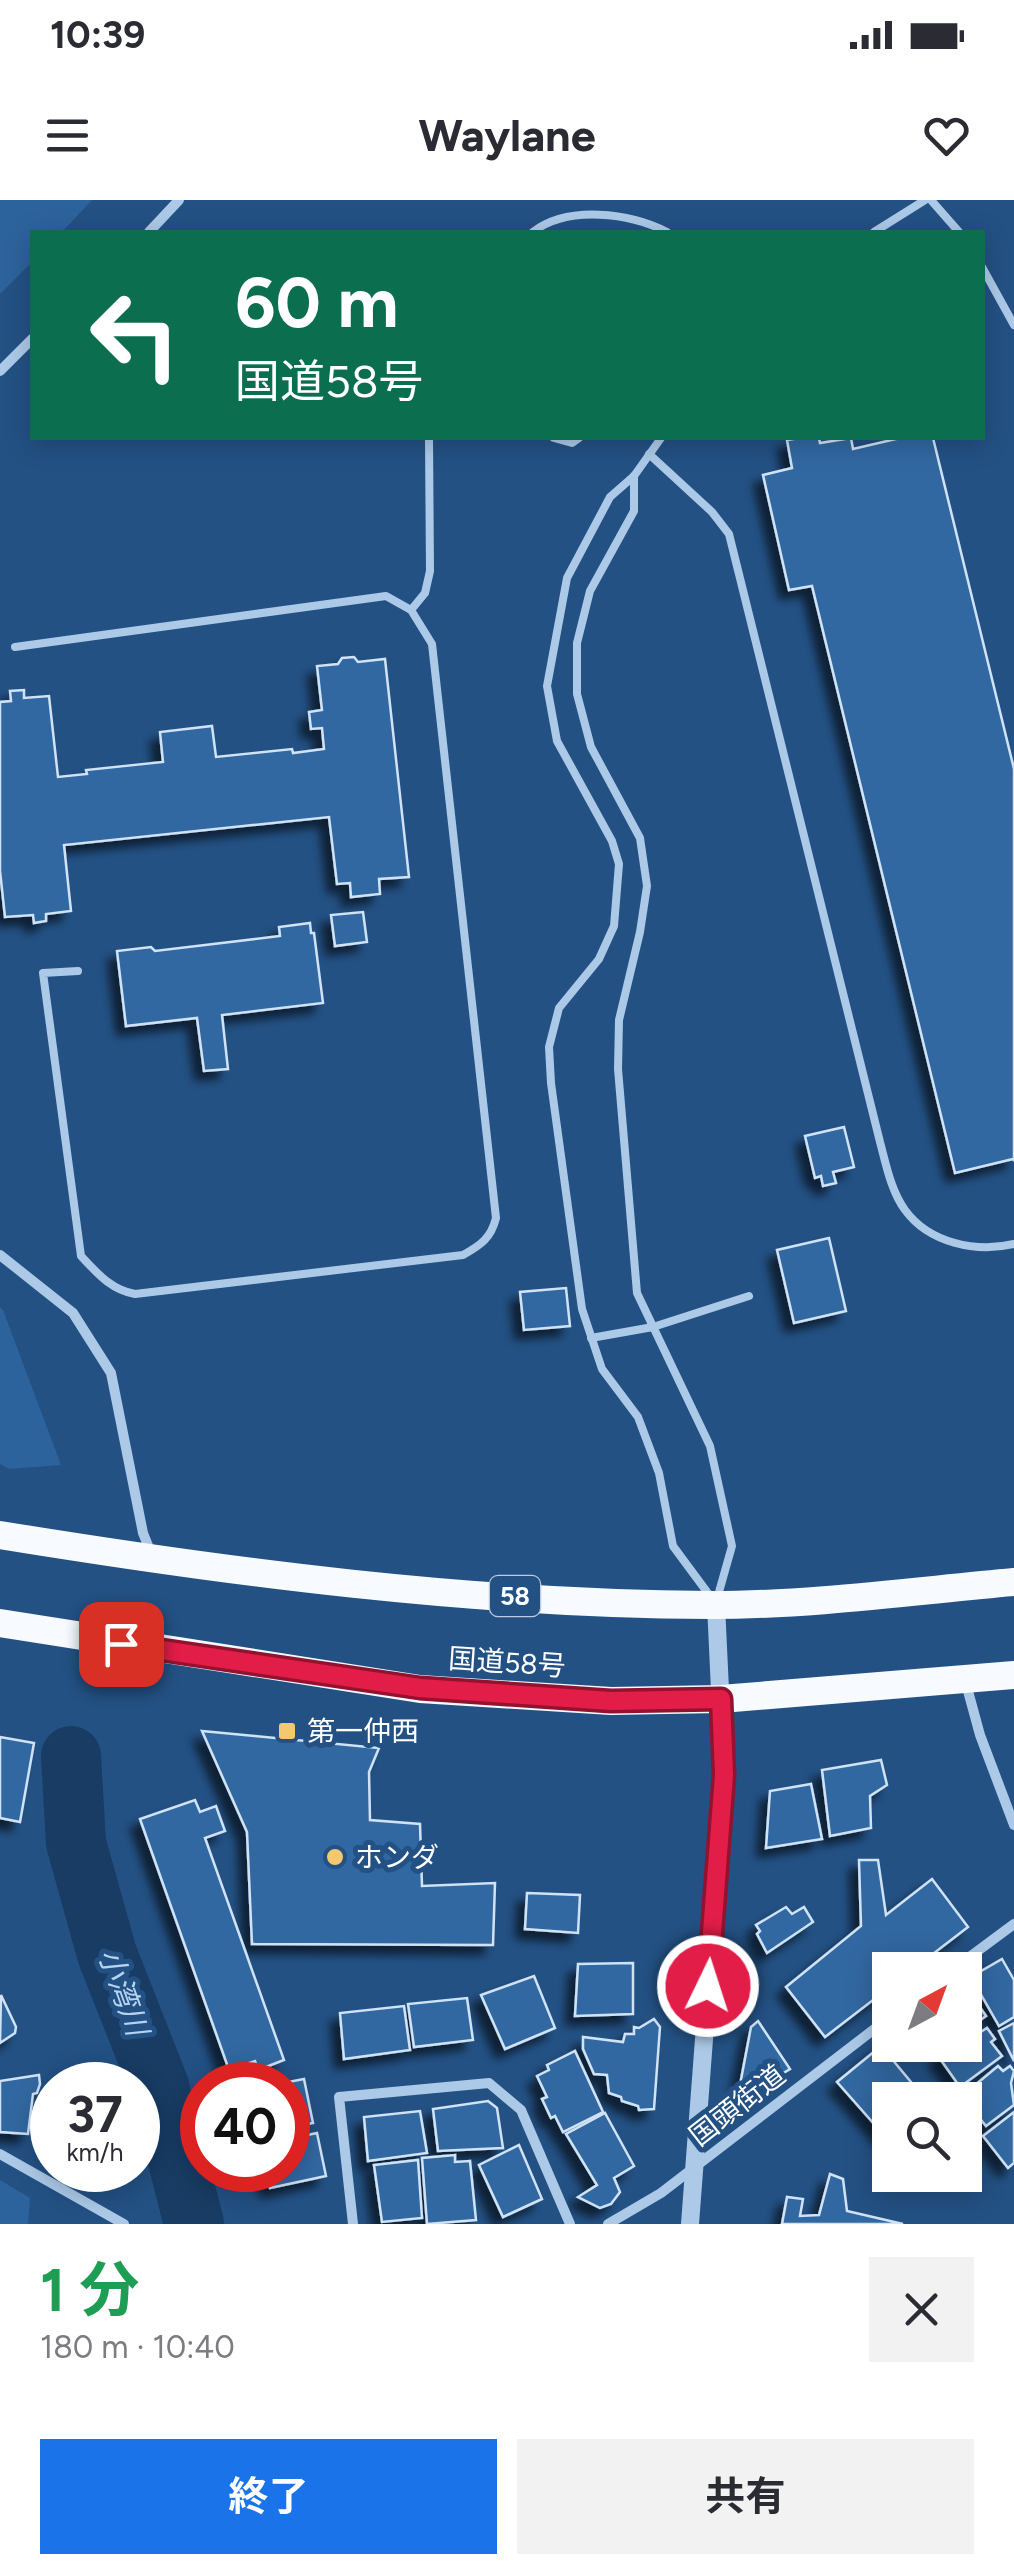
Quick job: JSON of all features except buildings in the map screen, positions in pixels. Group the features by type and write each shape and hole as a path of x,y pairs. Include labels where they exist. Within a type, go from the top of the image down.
{"highway":[{"name":"58","path":"0,1535 154,1560 315,1579 572,1601 716,1604 1014,1582"},
{"name":"国道58号","path":"0,1623 420,1688 611,1701 721,1699 1014,1675"}],"street":[{"path":"151,230 179,200"},
{"path":"0,371 30,341"},
{"path":"0,1255 72,1313 110,1373 143,1534 154,1560"},
{"path":"690,2224 724,1775 716,1604"},
{"path":"964,1679 980,1735 1014,1825"},
{"path":"976,1952 1014,1924"},
{"name":"国頭街道","path":"608,2224 661,2193 872,2031"},
{"path":"352,2224 339,2097 490,2082 521,2110 570,2224"},
{"path":"0,2154 124,2224"}],"lane":[{"path":"877,230 928,200 956,230"},
{"path":"537,230 566,216 626,218 661,230"},
{"path":"985,272 1014,324"},
{"path":"411,610 426,593 430,571 428,440"},
{"path":"660,440 634,476 610,497 567,578 547,686 557,740 612,842 619,864 614,926 599,959 559,1008 549,1046 550,1084 582,1310 602,1369 638,1418 659,1473 673,1546 716,1604"},
{"path":"649,454 712,512 729,534 890,1179 904,1209 922,1229 967,1247 1014,1244"},
{"path":"634,476 634,511 590,592 577,643 578,694 591,747 640,838 647,886 619,1020 618,1070 637,1293 710,1446 732,1546 716,1604"},
{"path":"15,647 386,596 411,610 432,644 496,1218 492,1234 463,1255 135,1294 120,1292 81,1256 43,974 78,971"},
{"path":"592,1338 653,1327 748,1296"}],"shaded area":[{"path":"0,200 92,200 64,230 30,230 30,264 0,294"},
{"path":"0,1307 61,1465 9,1469 0,1464"},
{"path":"0,2180 30,2198 28,2224 0,2224"}],"waterway":[{"name":"小湾川","path":"71,1756 76,1843 107,1954 159,2086 194,2224"}],"place":[{"name":"第一仲西","path":"287,1731"},
{"name":"ホンダ","path":"335,1857"}],"route":[{"path":"121,1644 420,1688 611,1701 721,1699 724,1775 708,1986"}]}
